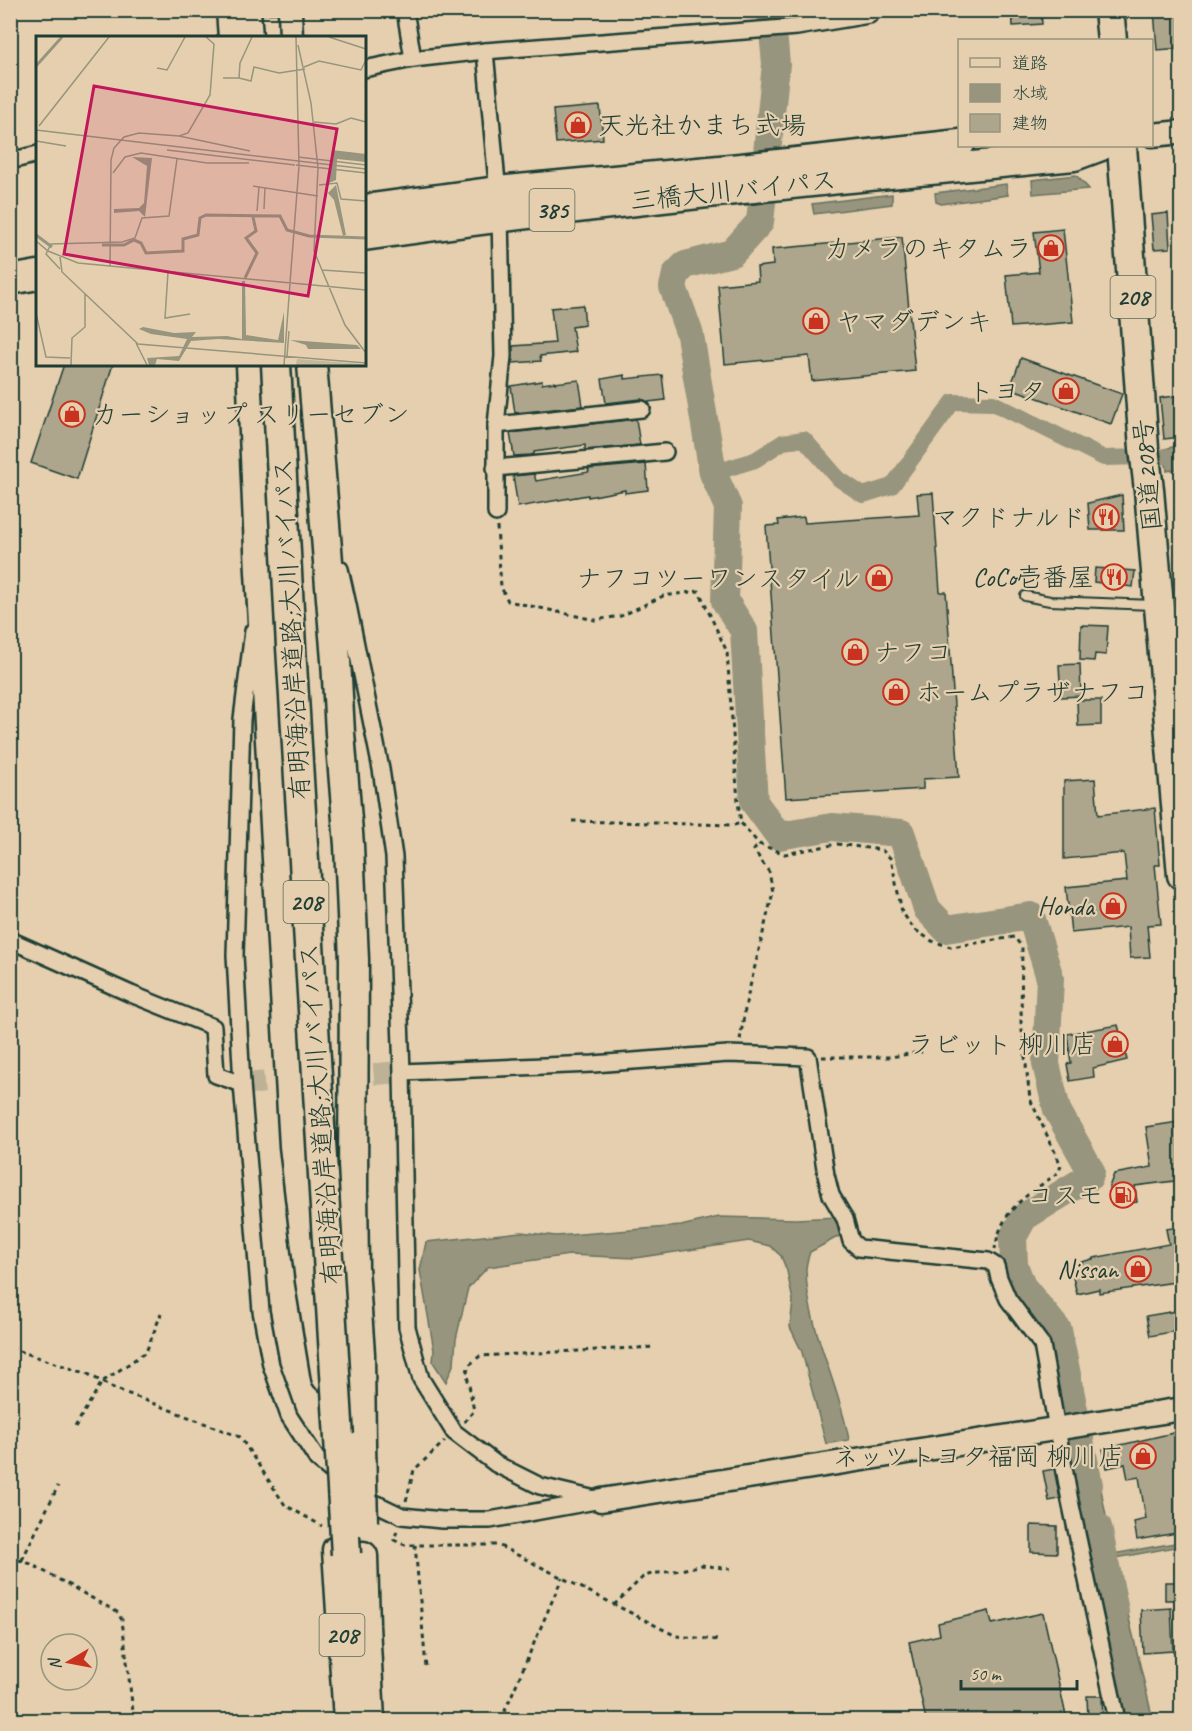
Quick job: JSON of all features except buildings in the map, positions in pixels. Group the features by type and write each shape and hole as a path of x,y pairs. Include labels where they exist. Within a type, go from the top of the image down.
{"highway":[{"path":"255,10 257,36"},
{"path":"1110,10 1112,39"},
{"name":"三橋大川バイパス","path":"788,173 958,144"},
{"name":"三橋大川バイパス","path":"366,209 498,204 788,173 1074,156 1098,147"},
{"name":"国道208号","path":"1122,147 1158,606 1172,633 1182,875"},
{"name":"三橋大川バイパス","path":"366,236 498,204"},
{"path":"10,280 36,275"},
{"path":"250,366 294,1146 312,1292 327,1385"},
{"name":"有明海沿岸道路;大川バイパス","path":"267,366 330,1439 343,1547 348,1720"},
{"name":"有明海沿岸道路;大川バイパス","path":"276,366 343,1547 357,1720"},
{"path":"312,366 349,845 354,960 354,1234 360,1354 361,1446 343,1547 365,1625 370,1720"}],"street":[{"path":"405,10 413,59"},
{"path":"366,69 413,59 485,51 797,27 869,15 875,10"},
{"path":"485,51 498,204 503,356 496,425 496,513"},
{"path":"1153,135 1182,132"},
{"path":"10,161 36,154"},
{"path":"496,425 642,409"},
{"path":"495,468 665,452"},
{"path":"324,508 365,687 381,769 394,857 402,1072 407,1327 421,1379 454,1432 496,1464 540,1486 601,1500"},
{"path":"260,572 242,743 235,955 242,1084 261,1311 271,1365 289,1416 317,1459 356,1491 402,1516 442,1520 490,1520 601,1500 1182,1409"},
{"path":"10,940 122,990 213,1027 216,1075 242,1084"},
{"path":"402,1072 593,1064 738,1054 808,1057 826,1175 831,1195 845,1219 851,1241 859,1248 987,1261 996,1266 1008,1299 1042,1344 1070,1501 1117,1720"}],"lane":[{"path":"1025,596 1050,601 1158,606"}],"path":[{"path":"496,513 501,586 508,601 595,621 621,616 663,596 699,591 728,652 741,823 759,844 785,854 837,844 882,850 891,859 902,912 914,929 932,941 951,947 1014,937 1022,946 1022,1022 1030,1099 1061,1165 1059,1172 1012,1208 998,1232 995,1249 996,1266"},
{"path":"572,821 734,825 741,823"},
{"path":"738,1054 746,1004 772,892 769,872 754,850 759,844"},
{"path":"808,1057 890,1057 921,1052"},
{"path":"75,1427 102,1382 146,1353 161,1314"},
{"path":"655,1347 480,1356 468,1366 467,1375 474,1411 414,1470 394,1540 405,1545 498,1545 676,1636 719,1640"},
{"path":"10,1348 88,1374 111,1387 240,1437 285,1505 343,1547"},
{"path":"21,1560 58,1486"},
{"path":"415,1545 426,1667"},
{"path":"10,1557 31,1564 117,1612 122,1620 134,1720"},
{"path":"614,1605 643,1577 651,1574 702,1565 730,1569"},
{"path":"501,1720 562,1578"}],"water":[{"path":"163,11 329,11 184,18"},
{"path":"1076,175 1089,189 1033,194 1032,180"},
{"path":"1006,184 1008,195 941,204 936,202 935,193"},
{"path":"892,194 892,204 814,214 812,204"},
{"path":"1181,445 1181,468 1167,471 1164,449"},
{"path":"719,1217 796,1219 838,1217 841,1235 810,1252 806,1270 817,1334 849,1440 826,1444 802,1352 790,1327 793,1301 787,1271 781,1256 770,1246 749,1241 635,1258 569,1255 488,1267 468,1288 456,1339 454,1363 446,1382 433,1362 434,1350 420,1270 426,1242 521,1232 556,1236 681,1226"},
{"path":"1093,1446 1113,1554 1181,1542 1181,1546 1116,1558 1117,1562 1092,1567 1070,1450"},
{"path":"1118,1572 1153,1720 1126,1720 1095,1576"}],"waterway":[{"path":"771,10 776,64 760,222 732,253 685,265 676,274 673,287 690,335 713,473 728,507 725,601 744,631 754,802 779,836 832,827 901,833 927,909 946,929 1031,916 1050,978 1046,1064 1057,1110 1091,1171 1089,1177 1024,1217 1013,1237 1014,1265 1022,1286 1058,1330 1089,1485"},
{"path":"713,473 755,460 783,442 804,439 839,479 863,495 892,486 953,402 993,403 1104,458 1182,456"},
{"path":"1098,1527 1115,1611"}],"tunnel":[{"path":"242,1084 402,1072"}],"place":[{"name":"天光社かまち式場","path":"578,125"},
{"name":"カメラのキタムラ","path":"1051,248"},
{"name":"ヤマダデンキ","path":"816,321"},
{"name":"トヨタ","path":"1066,391"},
{"name":"カーショップ スリーセブン","path":"72,414"},
{"name":"マクドナルド","path":"1106,517"},
{"name":"CoCo壱番屋","path":"1114,577"},
{"name":"ナフコツーワンスタイル","path":"879,578"},
{"name":"ナフコ","path":"855,652"},
{"name":"ホームプラザナフコ","path":"896,692"},
{"name":"Honda","path":"1113,906"},
{"name":"ラビット 柳川店","path":"1115,1044"},
{"name":"コスモ","path":"1123,1195"},
{"name":"Nissan","path":"1138,1269"},
{"name":"ネッツトヨタ福岡 柳川店","path":"1143,1456"}]}
